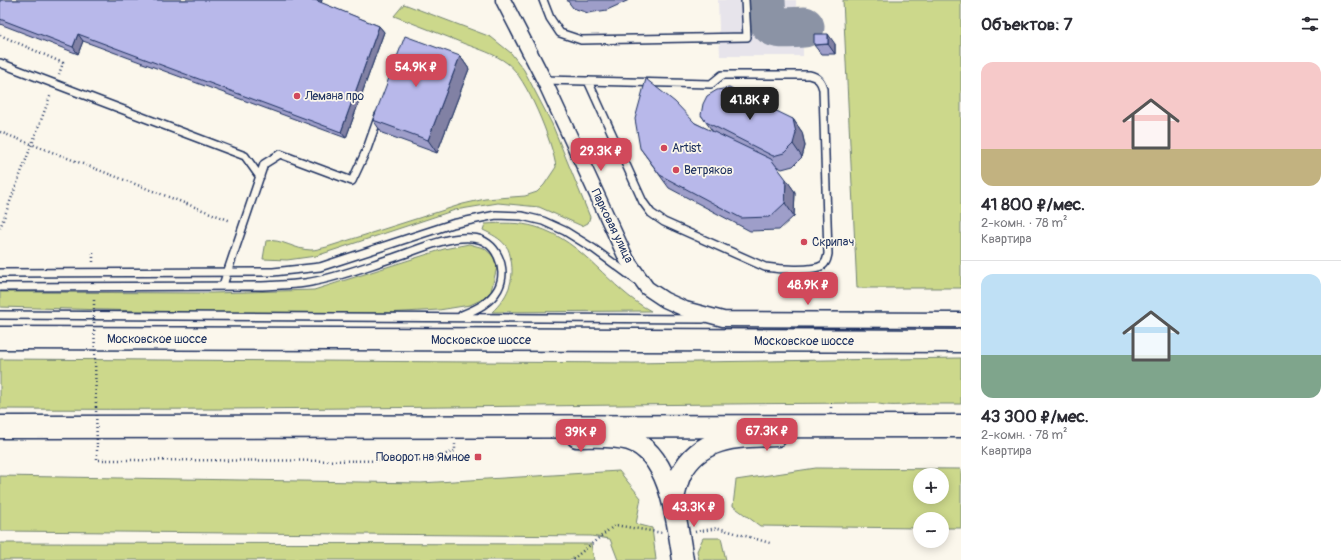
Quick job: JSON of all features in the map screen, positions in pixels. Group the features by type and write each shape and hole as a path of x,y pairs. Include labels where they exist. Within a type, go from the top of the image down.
{"highway":[{"name":"Московское шоссе","path":"0,338 961,341"},
{"path":"0,427 961,426"}],"street":[{"name":"Парковая улица","path":"503,0 544,80 627,260 647,288 665,300 685,309 723,319 961,320"},
{"path":"477,426 527,436 616,438 630,441 646,450 658,466 673,501 683,560"},
{"path":"673,501 680,476 690,458 705,446 728,439 830,433 872,426"}],"lane":[{"path":"544,0 550,18 560,33 581,40 747,37 745,0"},
{"path":"0,63 245,156 260,177"},
{"path":"544,80 711,84 722,75 809,75 816,77 821,82 823,89 827,260 822,266 815,267 780,269 765,267 664,222 651,213 643,202 588,82"},
{"path":"223,285 264,164 280,154 352,181 367,149 382,104"},
{"path":"0,272 273,272 320,267 466,220 496,215 522,216 544,221 566,231 594,248 647,288"},
{"path":"0,287 304,283 335,276 447,240 474,238 493,248 498,254 501,261 502,278 499,287 488,303 459,317"},
{"path":"0,315 723,319"}],"path":[{"path":"0,35 63,63 0,228"},
{"path":"0,132 231,221"},
{"path":"94,300 97,460 427,461 455,451 455,426"}],"shaded area":[{"path":"718,0 796,0 797,44 803,44 803,56 720,56"}],"green space":[{"path":"843,0 961,0 961,288 857,288"},
{"path":"404,4 491,37 511,53 524,70 552,124 590,217 588,223 582,226 539,207 498,203 455,210 316,256 287,260 263,259 266,241 277,241 299,248 315,250 463,204 485,199 525,196 537,192 544,185 556,167 550,142 538,111 522,81 514,70 507,63 492,54 394,16"},
{"path":"485,224 524,224 553,234 582,254 636,302 651,311 492,312 502,301 509,289 512,268 509,250 498,238 483,230"},
{"path":"469,244 484,248 493,256 497,267 491,291 483,299 470,305 439,310 386,313 250,314 0,307 0,292 212,293 314,290 444,249"},
{"path":"961,358 961,404 890,405 875,403 219,409 0,409 0,359 633,363"},
{"path":"816,468 913,469 913,504 949,504 949,469 961,469 961,528 949,528 949,512 913,512 913,528 760,526 733,506 736,480"},
{"path":"619,471 641,498 636,524 652,528 656,560 618,560 610,539 591,536 0,531 0,476 421,483"},
{"path":"703,538 721,538 726,560 699,560 697,551"},
{"path":"0,543 591,544 594,560 0,560"}],"building":[{"name":"Лемана про","path":"0,0 315,0 379,26 341,132 78,34 73,47 0,19"},
{"path":"814,34 828,34 828,44 814,45"},
{"path":"405,36 460,56 428,140 373,120"},
{"path":"646,79 675,102 695,123 771,159 786,179 785,203 770,217 741,218 660,175 640,148 635,119"},
{"path":"729,88 793,119 796,133 793,144 784,153 773,156 706,122 701,115 703,104 707,96 717,90"}],"taxiway":[{"path":"765,0 768,18 770,23 774,26 780,28 804,27"}],"place":[{"name":"Лемана про","path":"297,96"},
{"name":"Artist","path":"664,148"},
{"name":"Ветряков","path":"676,170"},
{"name":"Скрипач","path":"804,242"},
{"name":"Поворот на Ямное","path":"478,457"}]}
